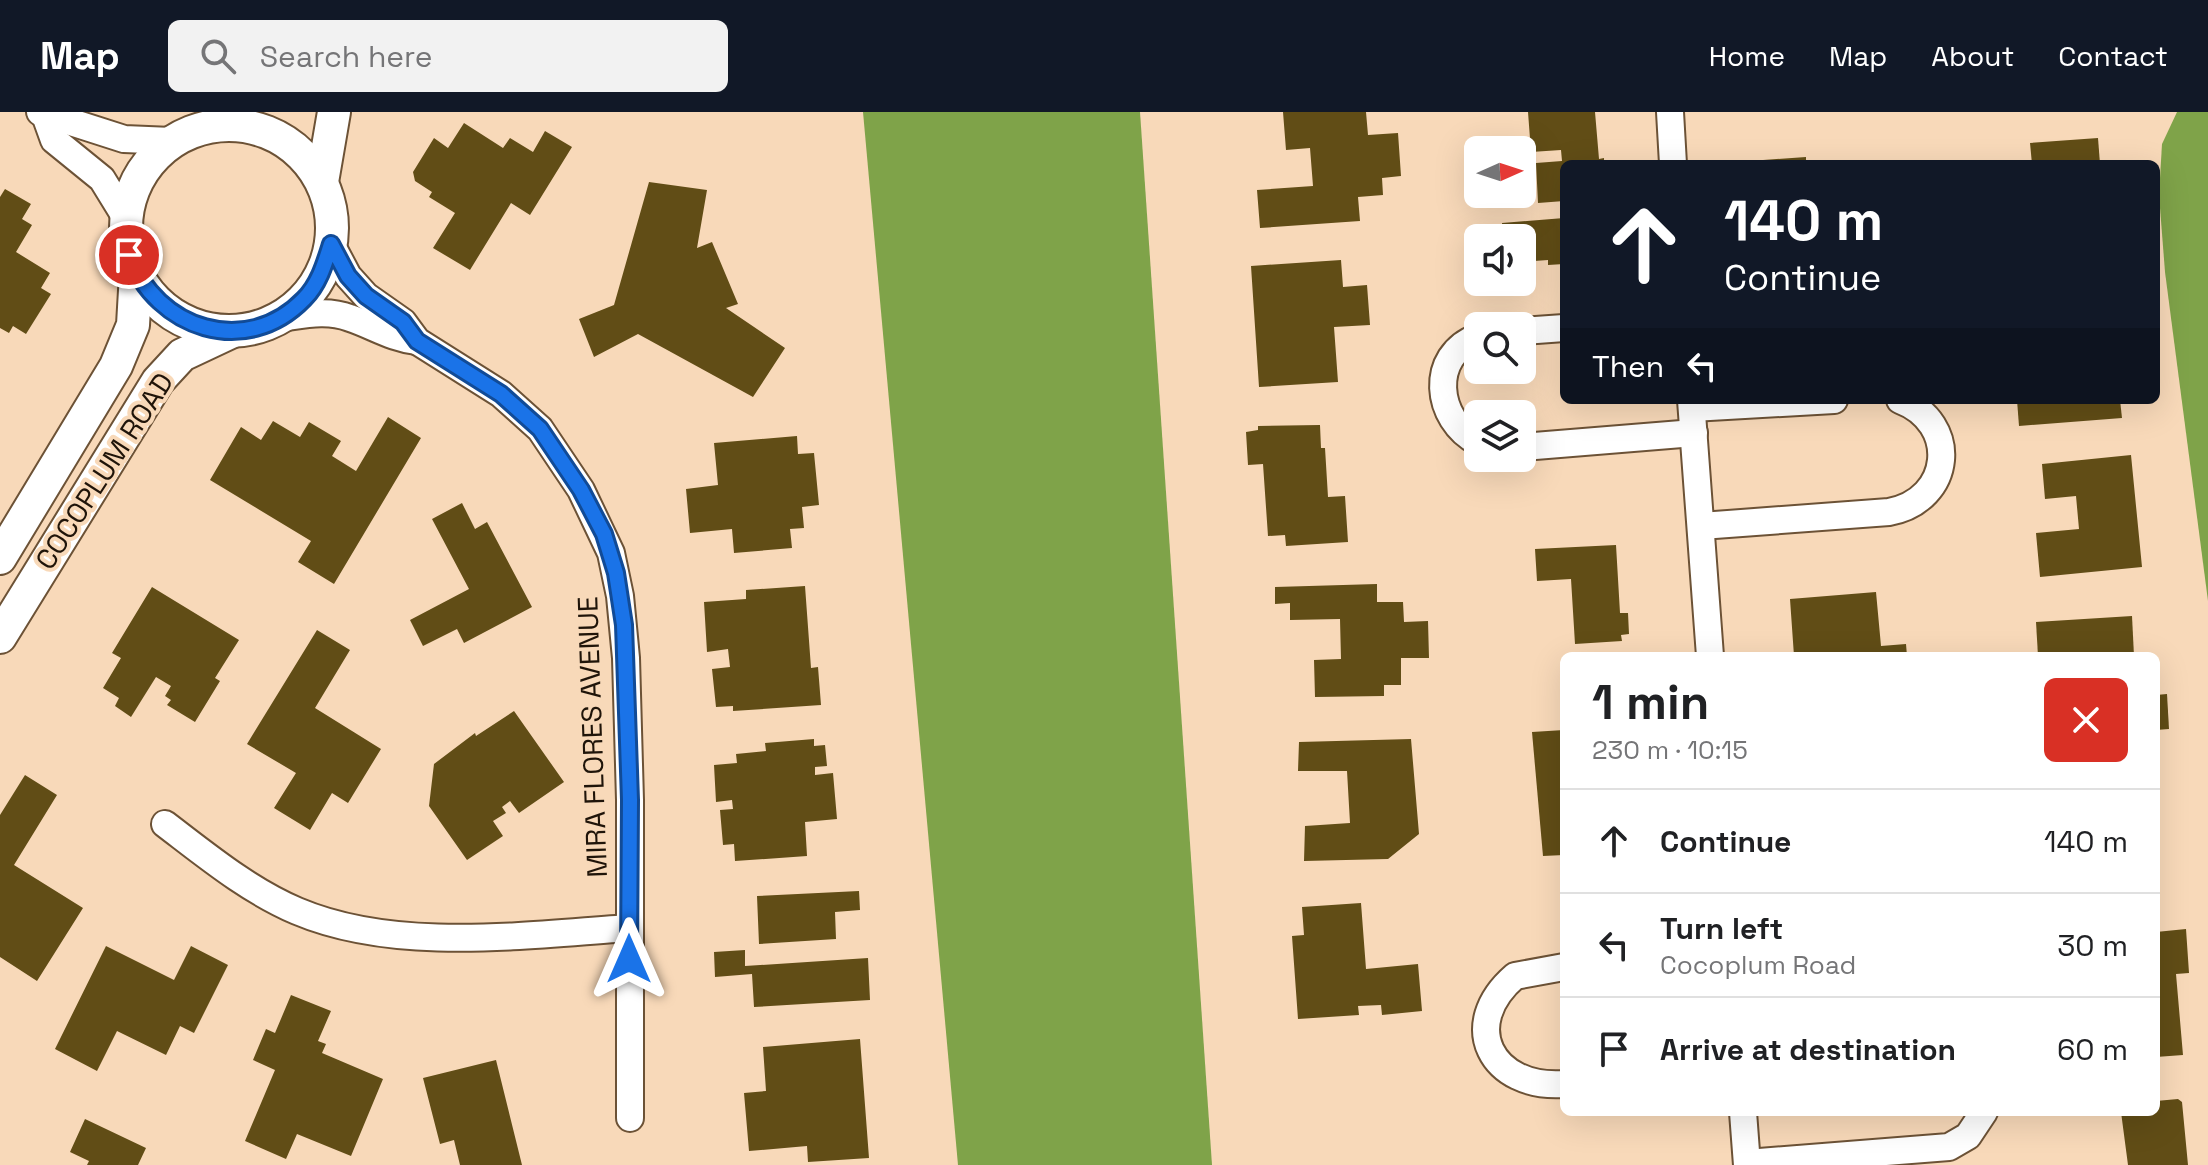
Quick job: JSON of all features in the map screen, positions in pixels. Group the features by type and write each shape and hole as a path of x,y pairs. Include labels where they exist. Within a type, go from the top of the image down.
{"street":[{"name":"COCOPLUM ROAD","path":"322,182 334,112"},
{"path":"1670,112 1673,160"},
{"path":"43,114 72,120 124,139 172,141"},
{"path":"43,114 54,140 102,179 126,218"},
{"name":"COCOPLUM ROAD","path":"244,118 286,141 307,159 322,182 331,212 331,244 321,273 304,299 279,318 257,327 233,331 203,328 176,317 153,298 136,273 129,255 126,218 134,188 149,161 172,141 202,128 244,118"},
{"path":"331,244 354,285 403,322 417,341"},
{"name":"COCOPLUM ROAD","path":"0,558 116,366 133,325 136,273"},
{"path":"279,318 327,313 351,318 394,339 417,341"},
{"path":"1536,330 1560,328"},
{"name":"COCOPLUM ROAD","path":"0,637 158,381 182,355 233,331"},
{"name":"MIRA FLORES AVENUE","path":"417,341 501,394 540,429 581,490 611,553 620,596 626,658 630,800 630,1118"},
{"path":"1464,346 1452,353 1445,365 1443,381 1447,413 1464,434"},
{"path":"1536,444 1692,414 1793,404"},
{"path":"1701,526 1889,512 1916,504 1925,497 1937,477 1941,448 1933,423 1924,412 1908,404"},
{"path":"1692,414 1710,652"},
{"path":"165,824 232,875 268,897 299,912 354,929 441,936 629,928"},
{"path":"1560,968 1515,976 1491,1005 1487,1029 1493,1056 1516,1078 1540,1085 1560,1084"},
{"path":"1743,1116 1747,1164 1949,1147 1968,1136 1981,1116"}],"shaded area":[{"path":"863,112 1140,112 1212,1165 958,1165"},
{"path":"2177,112 2208,112 2208,601 2165,272 2160,208 2162,144"}],"building":[{"path":"1283,112 1366,112 1368,135 1398,133 1401,176 1382,178 1383,195 1358,197 1360,221 1260,228 1257,190 1313,186 1310,148 1286,150"},
{"path":"1528,112 1595,112 1599,159 1604,160 1562,160 1561,150 1536,152 1536,136 1530,136"},
{"path":"464,123 503,148 510,138 533,152 545,131 572,147 530,215 511,203 470,270 433,248 455,213 429,197 432,192 415,181 413,172 434,138 448,148"},
{"path":"2098,138 2100,160 2032,160 2030,143"},
{"path":"1806,157 1806,160 1763,160"},
{"path":"1560,161 1560,201 1538,203 1536,163"},
{"path":"649,182 707,190 697,248 712,242 738,304 726,308 785,348 753,397 638,334 594,357 579,319 614,305"},
{"path":"5,189 31,204 22,219 32,225 16,252 50,273 41,288 51,294 26,334 13,326 9,333 0,328 0,197"},
{"path":"1560,218 1560,264 1548,265 1548,260 1536,261 1536,224 1502,224"},
{"path":"1341,260 1343,287 1367,285 1370,325 1334,327 1338,382 1259,387 1251,266"},
{"path":"2017,404 2120,404 2122,418 2019,426"},
{"path":"388,417 421,438 334,584 298,562 311,541 210,480 241,427 261,440 273,421 300,437 309,422 341,441 332,456 356,471"},
{"path":"1320,425 1321,448 1325,448 1328,497 1345,496 1348,542 1286,546 1285,535 1268,536 1263,464 1248,465 1246,432 1258,430 1258,426"},
{"path":"797,436 798,454 814,453 819,505 802,507 804,528 790,529 792,548 734,553 732,529 690,533 686,489 718,485 714,443"},
{"path":"2131,455 2142,567 2040,577 2036,533 2079,529 2076,496 2045,499 2042,464"},
{"path":"462,503 475,529 487,522 532,607 464,643 457,629 423,646 410,620 469,589 432,519"},
{"path":"1616,545 1620,613 1628,613 1629,634 1621,635 1622,641 1575,644 1571,579 1537,581 1535,549"},
{"path":"1377,584 1377,602 1403,602 1404,622 1428,621 1429,658 1401,658 1401,685 1384,685 1384,696 1315,697 1314,660 1341,659 1340,619 1290,620 1290,603 1275,604 1275,587"},
{"path":"805,586 811,668 818,667 821,705 733,711 733,706 716,707 712,669 730,667 728,649 707,652 704,602 746,599 746,590"},
{"path":"152,587 239,640 215,678 220,681 195,722 167,705 171,700 165,696 171,686 156,677 131,717 115,706 119,698 103,688 121,658 112,653"},
{"path":"1876,592 1881,646 1906,644 1907,652 1794,652 1790,599"},
{"path":"2132,616 2134,652 2038,652 2036,622"},
{"path":"317,630 350,650 315,708 381,749 348,803 332,793 310,830 274,808 296,773 247,744"},
{"path":"2167,694 2169,729 2160,730 2160,695"},
{"path":"514,711 564,782 519,813 510,801 502,807 506,813 493,821 503,836 467,860 429,806 434,764 475,733 476,736"},
{"path":"1560,730 1560,855 1543,856 1532,732"},
{"path":"814,739 814,746 825,745 827,766 815,767 815,775 833,773 837,819 805,822 807,856 735,861 734,844 723,845 720,810 733,809 732,800 716,802 714,765 737,763 736,754 766,751 765,743"},
{"path":"1411,739 1419,834 1388,859 1304,861 1305,826 1350,823 1347,771 1298,771 1299,742"},
{"path":"25,775 57,795 14,865 83,908 37,981 0,957 0,815"},
{"path":"859,891 860,910 835,912 836,939 759,944 757,896"},
{"path":"1361,903 1366,969 1418,964 1422,1011 1382,1015 1381,1005 1358,1006 1359,1015 1298,1019 1292,936 1304,935 1302,907"},
{"path":"2186,929 2189,973 2176,974 2183,1055 2160,1057 2160,932"},
{"path":"106,946 174,980 191,946 228,965 194,1033 180,1026 166,1055 117,1031 97,1071 55,1049"},
{"path":"745,950 745,966 868,958 870,1000 754,1007 752,974 715,977 714,952"},
{"path":"291,995 331,1011 318,1041 326,1044 322,1053 383,1079 351,1156 297,1134 286,1159 245,1141 275,1070 253,1060 266,1029 275,1033"},
{"path":"860,1039 869,1158 808,1162 807,1146 749,1151 744,1093 766,1091 763,1047"},
{"path":"496,1060 522,1165 460,1165 454,1140 440,1144 423,1078"},
{"path":"2178,1099 2182,1102 2188,1165 2128,1165 2122,1116 2160,1116 2160,1101"},
{"path":"85,1119 146,1148 138,1165 87,1165 89,1161 70,1152"}],"route":[{"path":"129,255 136,273 153,298 176,317 203,328 233,331 257,327 279,318 304,299 321,273 331,244 354,285 403,322 417,341 519,408 562,458 604,534 616,573 624,625 630,800 629,959"}]}
